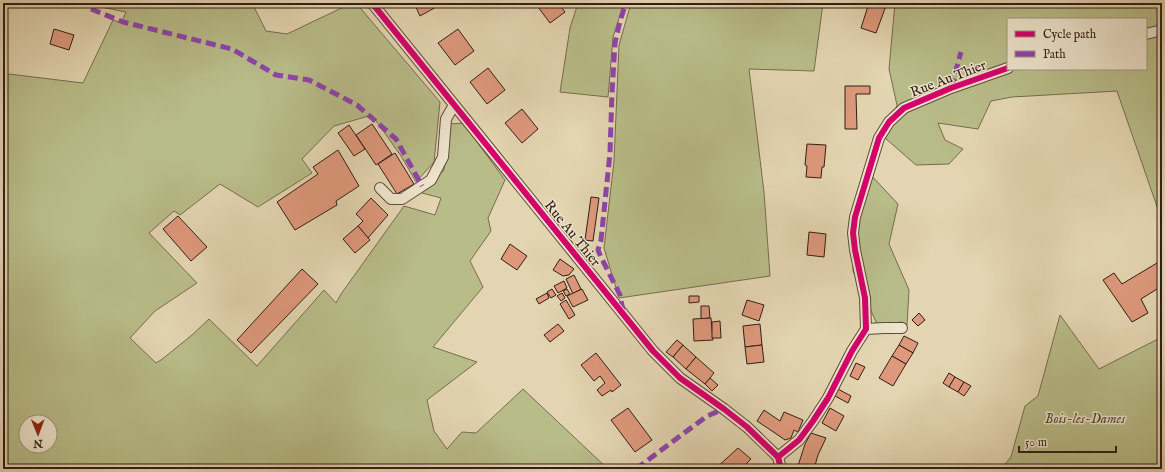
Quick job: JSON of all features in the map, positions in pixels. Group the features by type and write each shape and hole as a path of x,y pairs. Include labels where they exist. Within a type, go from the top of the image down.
{"street":[{"name":"Rue Au Thier","path":"372,3 653,351 680,378 747,427 778,457"},
{"path":"1147,34 1162,30"},
{"name":"Rue Au Thier","path":"866,330 865,298 855,250 853,232 855,216 879,138 889,122 904,108 951,88 1007,68"},
{"path":"380,188 391,199 402,198 431,180 443,157 446,118 454,105"},
{"path":"781,469 778,457 799,440 814,421 828,398 852,351 866,330 902,328"}],"green space":[{"path":"97,3 252,3 266,31 287,34 352,3 356,3 440,102 434,162 416,182 401,156 372,115 334,126 302,159 312,173 258,207 220,184 180,215 174,211 149,233 197,283 155,311 130,338 156,363 192,335 209,319 257,366 324,290 336,303 404,206 435,215 441,198 422,193 444,170 450,124 463,123 505,180 488,218 491,231 470,261 483,287 433,347 477,362 427,400 434,431 447,449 462,432 476,433 523,389 608,469 3,469 3,80 9,74 83,83 113,20 121,23 126,12 96,6"},
{"path":"578,3 624,3 613,37 608,97 560,92 570,28"},
{"path":"631,3 823,3 814,71 749,69 764,192 770,276 619,298 604,248 614,161 619,45"},
{"path":"895,3 1162,3 1162,221 1117,91 1012,97 991,101 978,129 938,123 945,140 963,149 949,164 916,165 885,138 897,105 889,69"},
{"path":"870,174 898,204 889,244 909,290 907,325 902,322 877,324 853,271 853,228"},
{"name":"Bois-les-Dames","path":"1060,315 1099,369 1162,337 1162,469 1001,469 1011,457 1025,406 1038,396"}],"building":[{"path":"414,3 436,3 438,6 420,16"},
{"path":"535,3 558,3 565,12 550,23"},
{"path":"869,3 887,3 876,33 861,28"},
{"path":"54,29 74,35 69,50 50,44"},
{"path":"458,29 474,51 455,65 438,43"},
{"path":"488,68 505,90 487,104 470,82"},
{"path":"845,86 870,86 870,94 856,94 857,129 845,129"},
{"path":"522,109 538,129 522,143 505,123"},
{"path":"372,124 392,154 376,165 356,135"},
{"path":"349,125 365,149 354,156 338,133"},
{"path":"807,144 826,145 824,167 822,167 821,178 806,177 807,166 805,165"},
{"path":"338,150 359,186 336,201 337,205 295,230 277,202 318,174 313,167"},
{"path":"395,153 414,184 397,194 378,164"},
{"path":"591,197 599,198 593,241 585,240"},
{"path":"371,198 388,215 368,238 358,226 363,221 356,214"},
{"path":"178,216 207,247 191,261 163,229"},
{"path":"358,226 370,240 355,253 343,239"},
{"path":"809,232 826,234 824,257 807,255"},
{"path":"510,244 527,256 517,270 501,259"},
{"path":"560,259 574,269 569,275 563,276 553,270"},
{"path":"1162,260 1162,286 1141,299 1148,313 1132,322 1103,280 1114,273 1122,284"},
{"path":"302,269 318,284 251,353 237,340"},
{"path":"574,275 581,289 573,294 566,279"},
{"path":"564,281 567,288 558,293 554,286"},
{"path":"552,289 556,295 551,298 547,292"},
{"path":"567,289 570,294 566,296 563,291"},
{"path":"582,289 588,300 573,307 567,296"},
{"path":"547,293 549,298 539,304 536,299"},
{"path":"562,293 565,298 561,301 557,296"},
{"path":"689,296 699,296 699,302 689,303"},
{"path":"566,300 575,315 569,319 560,304"},
{"path":"747,300 764,305 759,321 742,315"},
{"path":"701,306 709,306 710,318 701,319"},
{"path":"919,313 925,320 918,326 912,320"},
{"path":"711,318 713,340 694,341 693,319"},
{"path":"720,321 721,338 712,338 712,322"},
{"path":"558,324 564,331 550,342 544,335"},
{"path":"760,324 762,345 745,347 743,326"},
{"path":"904,336 918,343 913,353 899,345"},
{"path":"677,340 683,345 673,357 666,352"},
{"path":"683,345 696,357 686,369 673,357"},
{"path":"762,345 764,362 747,364 745,347"},
{"path":"899,345 913,353 906,364 892,356"},
{"path":"596,353 621,385 612,392 611,390 602,396 597,390 605,383 600,376 594,381 581,365"},
{"path":"892,356 906,364 893,386 879,378"},
{"path":"696,357 714,373 705,384 686,369"},
{"path":"856,363 865,367 858,380 850,376"},
{"path":"949,373 955,377 949,387 943,383"},
{"path":"955,377 964,382 958,392 949,387"},
{"path":"710,378 718,385 712,391 705,384"},
{"path":"964,382 971,386 964,396 958,392"},
{"path":"838,389 851,396 848,403 835,396"},
{"path":"628,408 652,440 635,452 611,420"},
{"path":"830,408 844,416 836,431 822,423"},
{"path":"764,410 780,421 784,412 803,420 798,432 794,430 791,438 785,440 757,421"},
{"path":"811,433 826,438 818,455 814,469 797,469 805,444"},
{"path":"738,448 751,459 741,469 715,469"}],"marked path":[{"path":"623,311 620,295 598,250 601,240 610,153 615,43 626,3"},
{"path":"91,9 123,22 232,49 276,75 309,80 357,105 396,139 422,186"},
{"path":"951,88 961,52"},
{"path":"636,469 707,416 724,409"}],"cycle path":[{"path":"372,3 653,351 680,378 747,427 778,457 781,469"},
{"path":"778,457 799,440 813,421 828,398 852,351 866,329 865,298 853,233 855,217 879,138 889,122 904,108 951,88 1007,68"}]}
